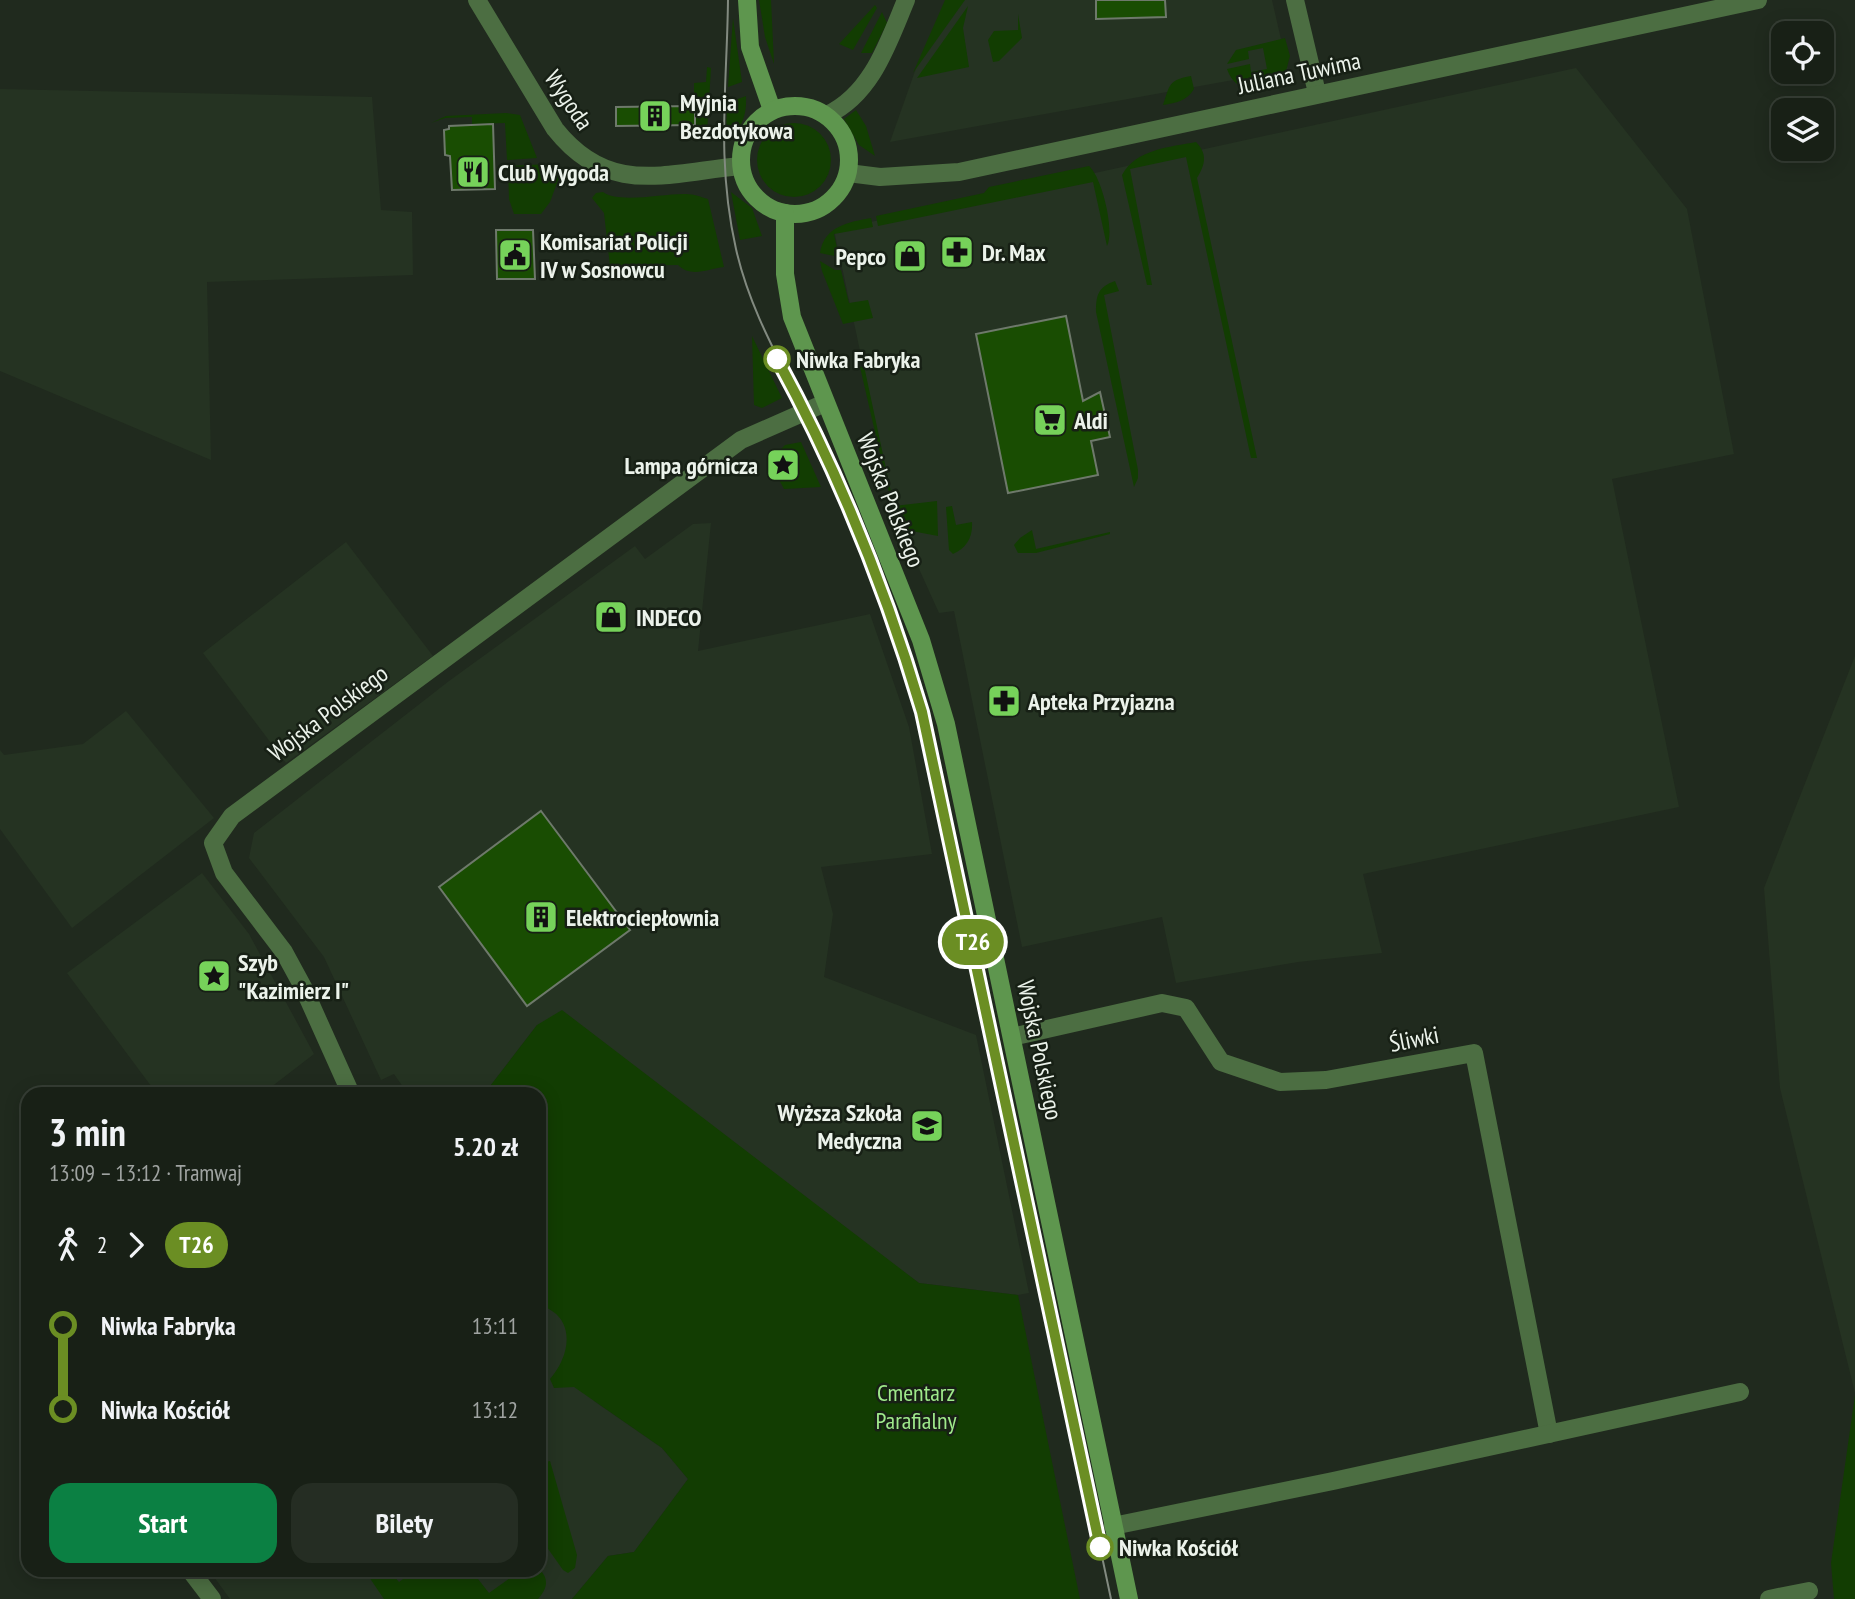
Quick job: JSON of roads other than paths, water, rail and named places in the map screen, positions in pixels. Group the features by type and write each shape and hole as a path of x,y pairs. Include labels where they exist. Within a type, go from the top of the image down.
{"main road":[{"path":"747,0 750,47 772,110"},
{"path":"790,105 809,107 827,115 838,126 846,141 848,173 836,195 821,207 803,213 785,213 759,201 749,189 741,166 741,152 751,127 772,110 790,105"},
{"name":"Wojska Polskiego","path":"785,213 783,245 787,299 803,350 921,639 938,694 972,841 1129,1599"}],"street":[{"name":"Wygoda","path":"477,0 555,129 569,147 590,163 617,174 636,176 741,166"},
{"path":"827,115 854,99 883,56 906,0"},
{"path":"1295,0 1317,93"},
{"name":"Juliana Tuwima","path":"848,173 880,177 959,172 1758,0"},
{"name":"Wojska Polskiego","path":"348,1087 303,987 284,952 224,873 213,843 219,834 232,816 262,793 741,440 825,403"},
{"name":"Śliwki","path":"1012,1037 1162,1003 1186,1008 1221,1062 1280,1082 1326,1080 1474,1053 1549,1434"},
{"path":"1113,1526 1740,1392"},
{"path":"195,1577 212,1599"},
{"path":"1769,1599 1809,1591"}],"tram line":[{"path":"728,0 724,154 736,249 760,321 832,468 861,536 888,606 923,712 1111,1599"},
{"name":"T26","path":"777,359 817,435 851,513 902,646 922,712 1100,1547"}],"place":[{"name":"Myjnia Bezdotykowa","path":"655,116"},
{"name":"Club Wygoda","path":"473,172"},
{"name":"Dr. Max","path":"957,252"},
{"name":"Komisariat Policji IV w Sosnowcu","path":"515,255"},
{"name":"Pepco","path":"910,256"},
{"name":"Niwka Fabryka","path":"777,359"},
{"name":"Aldi","path":"1050,420"},
{"name":"Lampa górnicza","path":"783,465"},
{"name":"INDECO","path":"611,617"},
{"name":"Apteka Przyjazna","path":"1004,701"},
{"name":"Elektrociepłownia","path":"541,917"},
{"name":"Szyb \"Kazimierz I\"","path":"214,976"},
{"name":"Wyższa Szkoła Medyczna","path":"927,1126"},
{"name":"Niwka Kościół","path":"1100,1547"}],"park label":[{"name":"Cmentarz Parafialny","path":"916,1406"}]}
